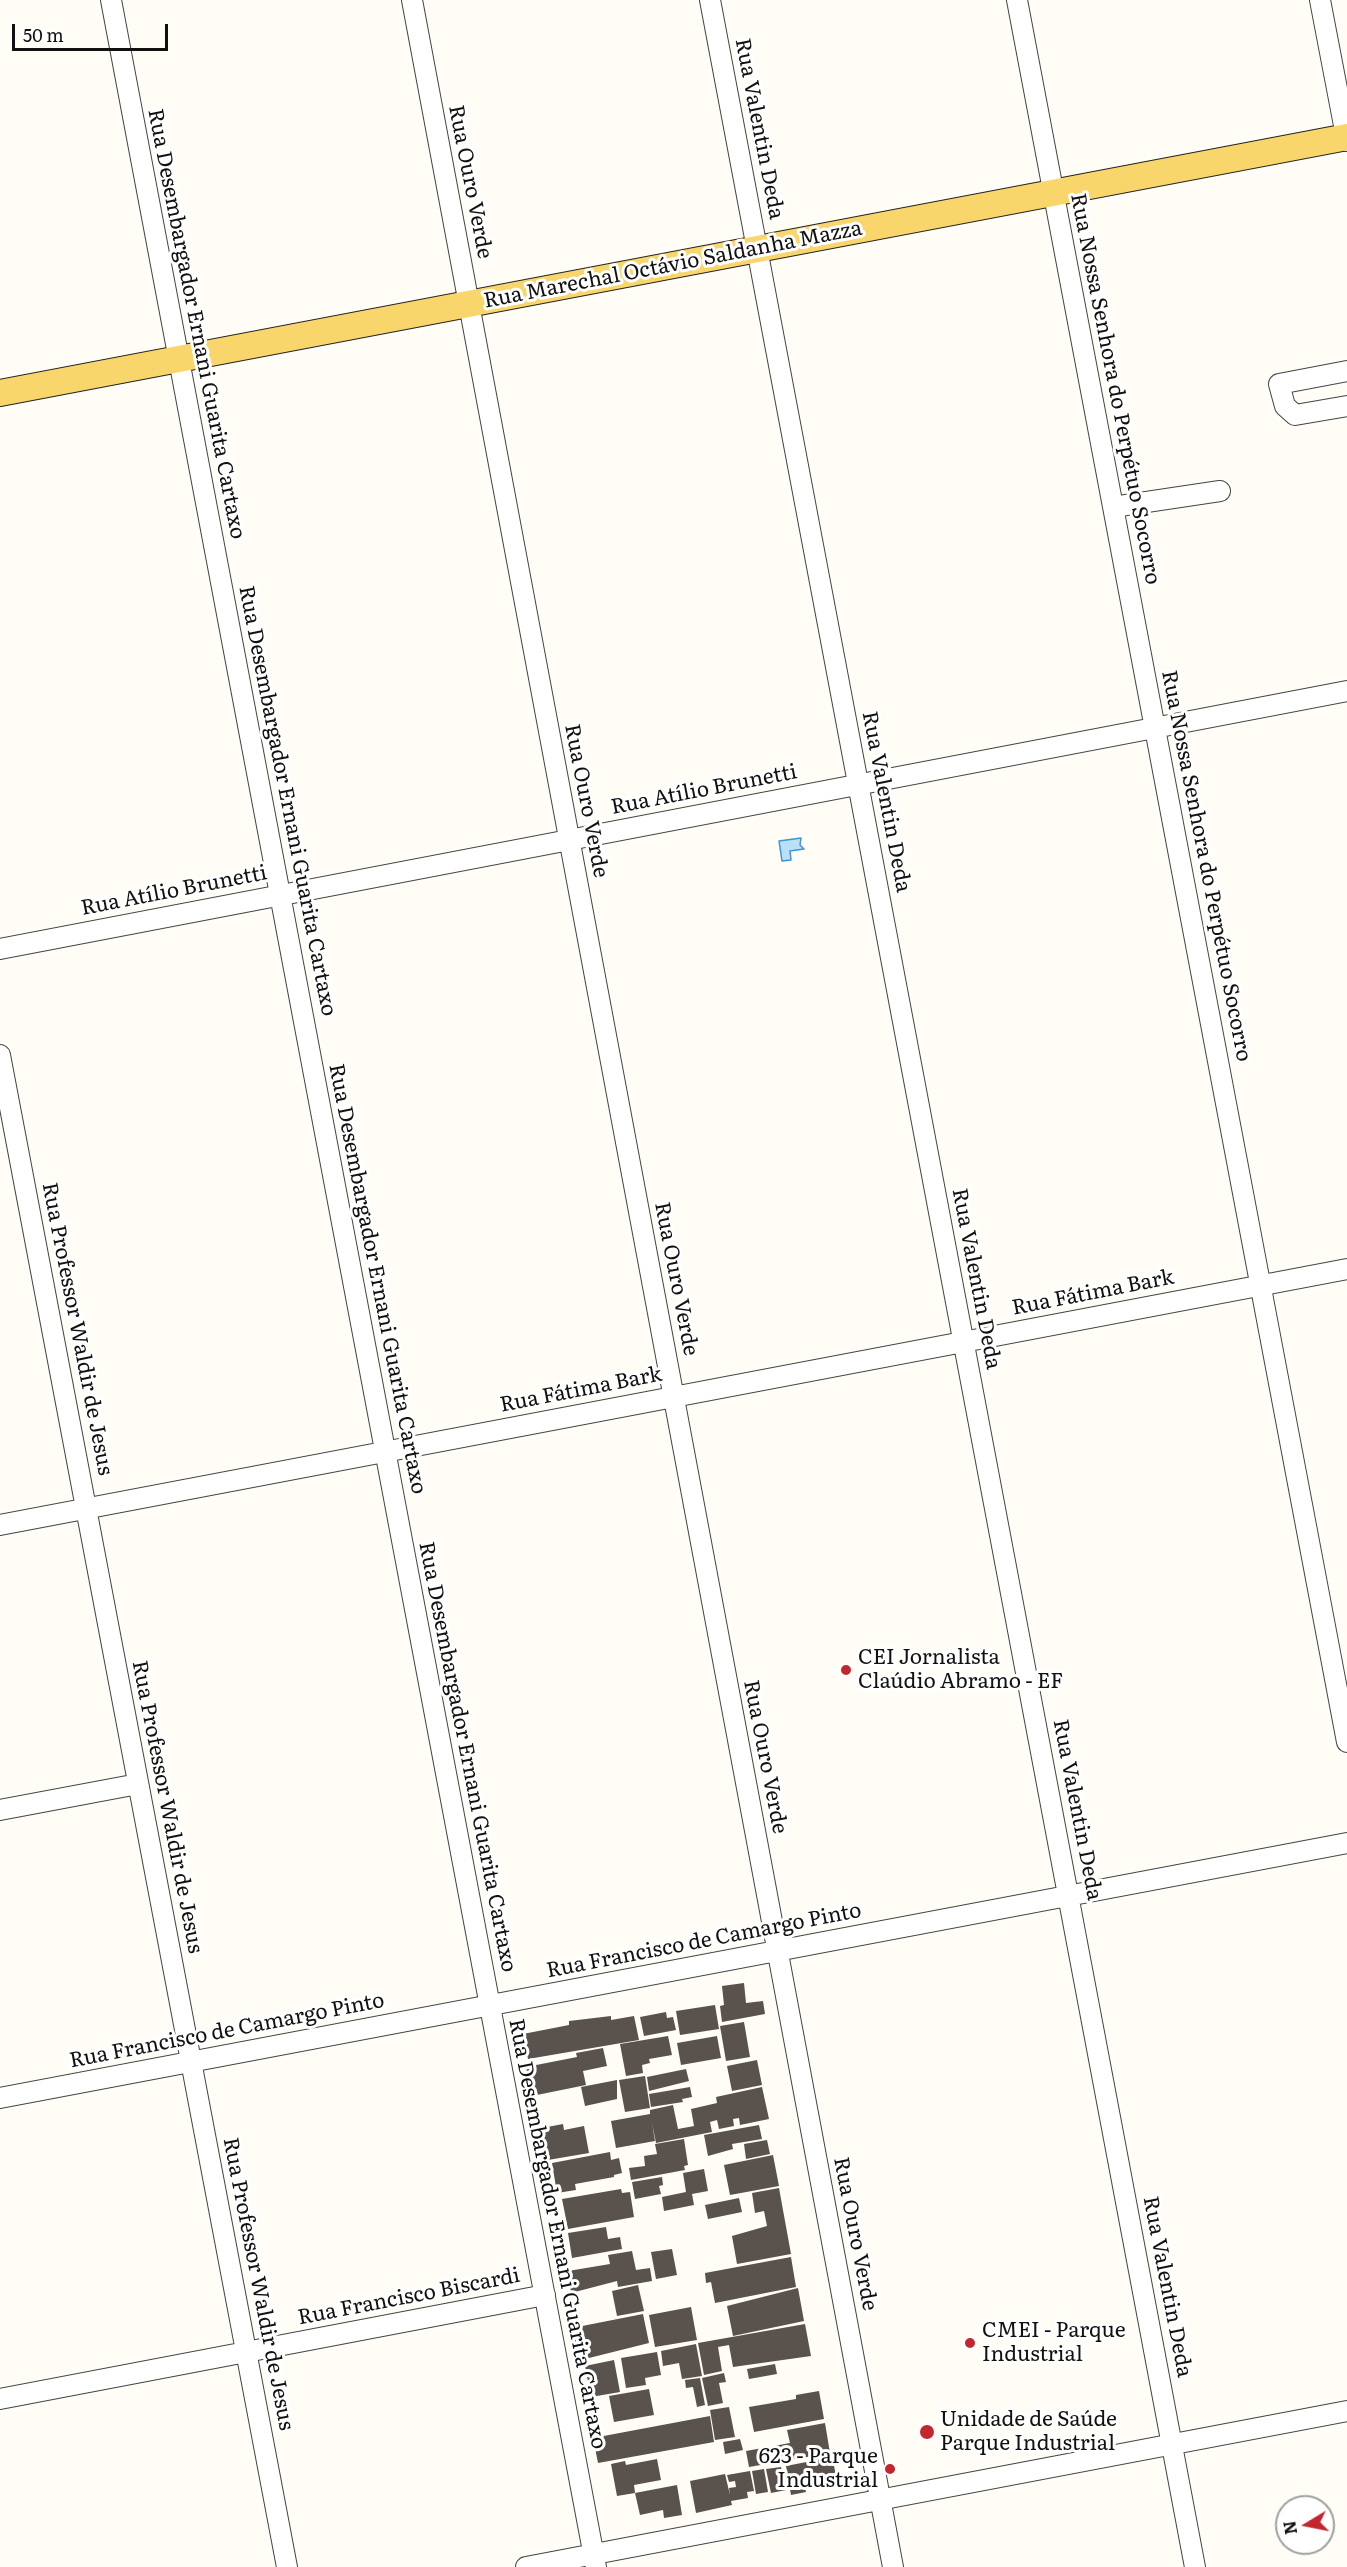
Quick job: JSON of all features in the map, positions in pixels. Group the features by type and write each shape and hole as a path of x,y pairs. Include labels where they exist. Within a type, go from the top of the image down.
{"main road":[{"name":"Rua Marechal Octávio Saldanha Mazza","path":"0,393 1347,139"}],"street":[{"name":"Rua Desembargador Ernani Guarita Cartaxo","path":"111,0 595,2560"},
{"name":"Rua Ouro Verde","path":"412,0 893,2567"},
{"name":"Rua Valentin Deda","path":"710,0 1195,2567"},
{"name":"Rua Nossa Senhora do Perpétuo Socorro","path":"1017,0 1347,1742"},
{"path":"1320,0 1347,139"},
{"path":"1347,371 1279,384 1285,406 1295,415 1347,406"},
{"path":"1113,507 1220,491"},
{"name":"Rua Atílio Brunetti","path":"0,949 1347,691"},
{"name":"Rua Professor Waldir de Jesus","path":"0,1055 287,2567"},
{"name":"Rua Fátima Bark","path":"0,1525 1347,1269"},
{"path":"0,1810 138,1784"},
{"name":"Rua Francisco de Camargo Pinto","path":"0,2098 1347,1844"},
{"name":"Rua Francisco Biscardi","path":"0,2399 545,2295"},
{"path":"526,2567 595,2560 880,2499 1347,2410"}],"water":[{"path":"801,838 800,845 804,849 790,851 791,860 782,861 779,841"}],"building":[{"path":"744,1983 746,2003 763,2001 765,2014 722,2022 720,2006 724,2005 722,1986"},
{"path":"715,2005 719,2029 680,2035 676,2011"},
{"path":"666,2012 667,2018 673,2017 676,2030 644,2036 640,2017"},
{"path":"611,2016 611,2020 634,2016 639,2040 528,2059 523,2034 569,2025 569,2021"},
{"path":"744,2022 750,2057 726,2061 720,2026"},
{"path":"668,2036 672,2055 649,2059 650,2063 642,2065 643,2073 626,2076 620,2044"},
{"path":"717,2036 721,2058 681,2065 677,2043"},
{"path":"603,2048 607,2066 583,2071 586,2085 532,2096 526,2067 577,2057 576,2053"},
{"path":"757,2060 762,2085 732,2091 727,2066"},
{"path":"686,2069 689,2081 649,2091 647,2077"},
{"path":"645,2076 650,2108 625,2112 619,2080"},
{"path":"617,2080 617,2099 585,2106 581,2087"},
{"path":"690,2087 692,2097 682,2099 683,2102 651,2107 649,2094"},
{"path":"762,2087 769,2119 740,2125 739,2118 733,2119 734,2126 719,2129 717,2120 710,2122 712,2132 656,2143 652,2123 655,2141 616,2148 611,2121 650,2114 650,2110 673,2105 678,2129 694,2126 691,2109 717,2103 716,2097"},
{"path":"563,2124 564,2130 584,2126 589,2153 548,2160 542,2128"},
{"path":"759,2125 762,2139 732,2144 733,2149 708,2156 704,2135"},
{"path":"684,2139 688,2165 684,2166 685,2170 631,2180 629,2168 645,2166 644,2156 657,2154 655,2144"},
{"path":"767,2140 770,2154 746,2159 744,2144"},
{"path":"610,2152 611,2160 619,2158 622,2173 614,2177 575,2184 576,2190 557,2193 552,2163"},
{"path":"773,2155 779,2186 730,2195 724,2165"},
{"path":"704,2169 708,2191 692,2194 694,2205 664,2211 662,2197 686,2192 683,2173"},
{"path":"662,2177 663,2185 659,2186 661,2194 635,2199 632,2182"},
{"path":"779,2188 791,2254 737,2264 732,2236 767,2226 764,2211 755,2213 752,2193"},
{"path":"621,2189 622,2193 630,2192 634,2217 568,2229 562,2199"},
{"path":"739,2198 742,2212 708,2219 705,2205"},
{"path":"606,2227 608,2239 620,2237 622,2249 572,2258 568,2233"},
{"path":"672,2249 677,2275 656,2279 651,2252"},
{"path":"632,2251 636,2270 650,2268 652,2281 618,2287 617,2281 571,2293 568,2271 610,2264 608,2255"},
{"path":"791,2257 796,2287 715,2303 711,2282 706,2283 705,2273"},
{"path":"638,2285 644,2311 617,2316 612,2291"},
{"path":"798,2288 804,2321 733,2336 727,2306"},
{"path":"691,2307 697,2340 655,2347 649,2315"},
{"path":"643,2314 649,2343 585,2359 584,2353 573,2355 567,2329"},
{"path":"805,2324 811,2356 733,2367 729,2345 718,2347 722,2371 704,2375 698,2343"},
{"path":"696,2344 702,2376 682,2379 679,2363 663,2366 661,2351"},
{"path":"657,2352 661,2375 645,2378 646,2385 626,2388 621,2358"},
{"path":"614,2360 620,2392 591,2397 585,2366"},
{"path":"775,2364 777,2374 749,2379 747,2369"},
{"path":"724,2373 726,2382 719,2383 723,2403 708,2406 702,2378"},
{"path":"700,2378 705,2405 697,2407 693,2387 686,2388 685,2380"},
{"path":"649,2389 654,2415 614,2422 609,2396"},
{"path":"819,2391 824,2419 754,2432 749,2407 796,2399 796,2395"},
{"path":"729,2407 735,2437 715,2440 710,2410"},
{"path":"710,2416 714,2442 598,2463 593,2438"},
{"path":"825,2423 830,2453 749,2467 746,2451 790,2443 787,2430"},
{"path":"740,2439 743,2450 725,2454 723,2442"},
{"path":"832,2457 836,2475 804,2482 806,2492 791,2495 786,2466"},
{"path":"657,2459 661,2480 634,2485 635,2493 617,2496 611,2464 625,2461 626,2465"},
{"path":"781,2467 786,2490 771,2493 766,2469"},
{"path":"764,2469 768,2492 756,2494 752,2471"},
{"path":"750,2471 754,2491 747,2492 748,2498 731,2501 732,2505 696,2513 690,2481 725,2474 730,2495 729,2488 736,2487 735,2481 729,2482 727,2475"},
{"path":"677,2485 682,2515 664,2518 663,2510 640,2515 635,2493"}],"place":[{"name":"CEI Jornalista Claúdio Abramo - EF","path":"846,1670"},
{"name":"CMEI - Parque Industrial","path":"970,2343"},
{"name":"Unidade de Saúde Parque Industrial","path":"927,2432"},
{"name":"623 - Parque Industrial","path":"890,2469"}]}
